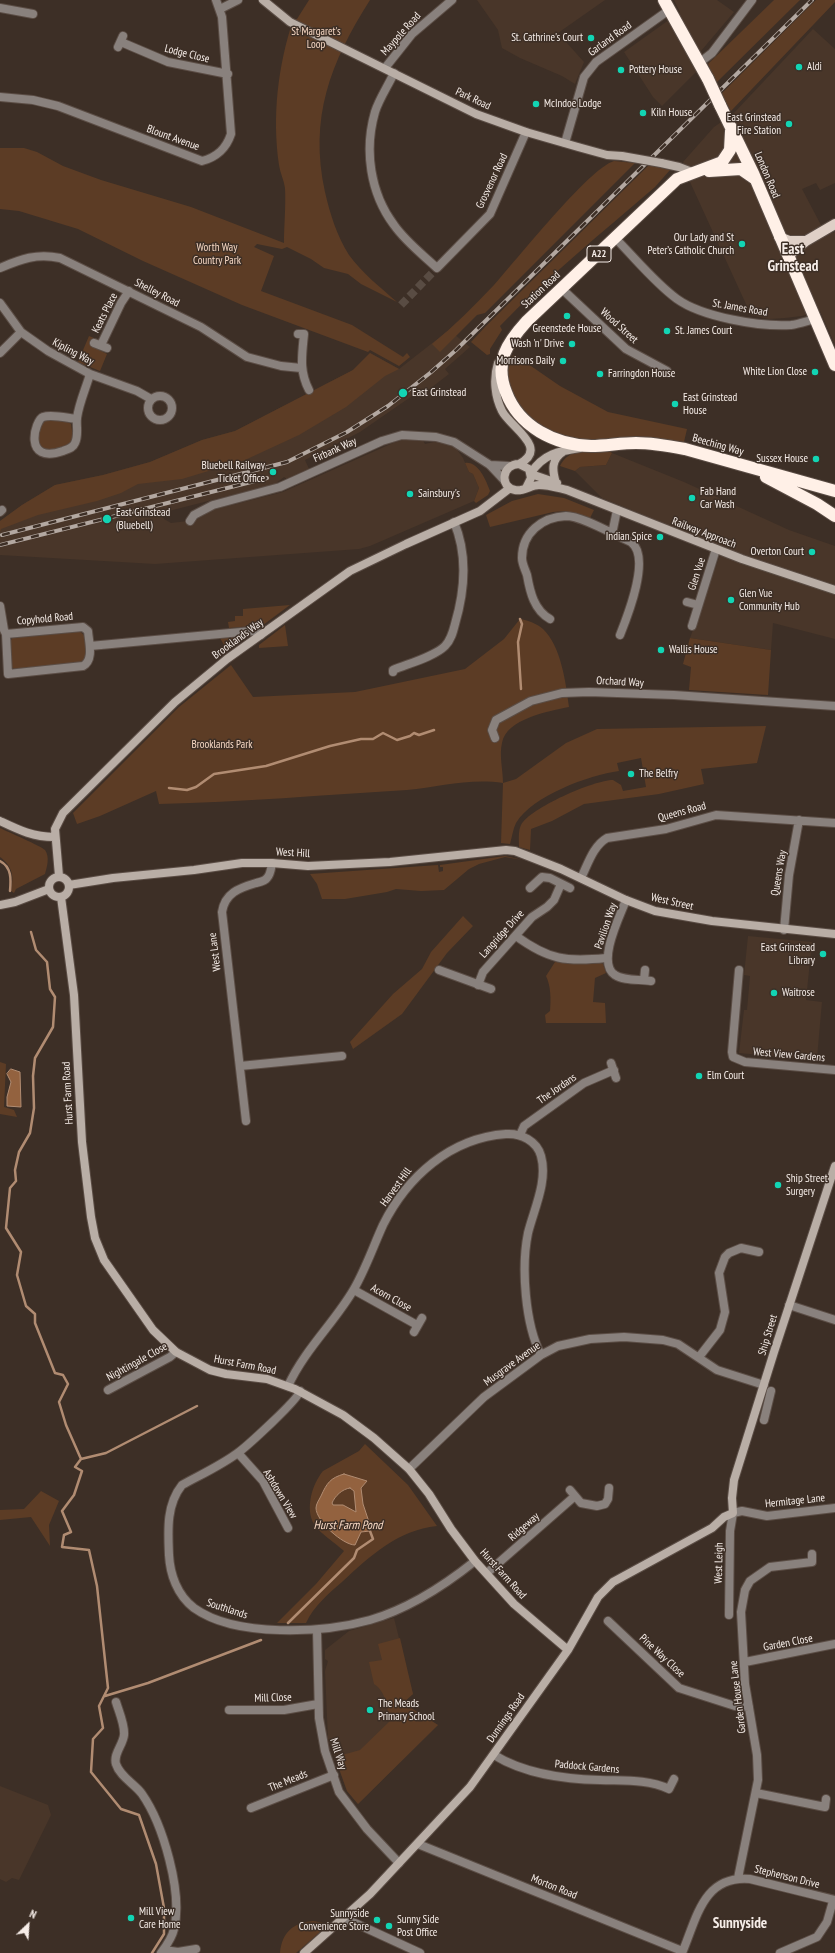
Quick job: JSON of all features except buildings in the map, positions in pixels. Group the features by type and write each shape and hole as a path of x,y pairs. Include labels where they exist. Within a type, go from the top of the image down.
{"highway":[{"name":"London Road","path":"666,5 708,79 754,178 835,365"},
{"name":"Station Road","path":"506,347 527,321 616,239 677,179 722,162 730,150 731,131"},
{"name":"Station Road","path":"696,171 737,169 745,170 754,178"},
{"name":"Beeching Way","path":"506,347 501,366 502,382 510,402 522,418 533,428 554,438 570,444 591,446 636,443 685,448 835,491"},
{"name":"A22","path":"739,464 797,493 835,516"}],"main road":[{"path":"788,256 806,241 835,224"},
{"path":"779,237 789,241 806,241"}],"street":[{"name":"Blount Avenue","path":"0,98 33,100 58,106 202,161 212,158 221,151 228,142 231,134 228,74 220,9 216,0"},
{"path":"220,9 238,0"},
{"name":"Park Road","path":"263,0 280,16 298,26 476,114 526,132 591,151 661,163 696,171"},
{"name":"Maypole Road","path":"385,68 412,34 452,0"},
{"path":"699,63 712,53 752,0"},
{"name":"Garland Road","path":"565,143 584,77 588,70 666,5"},
{"path":"0,8 33,14"},
{"name":"Lodge Close","path":"121,42 168,62 228,74"},
{"name":"Grosvenor Road","path":"394,73 376,110 372,127 369,160 373,179 380,200 394,226 404,238 437,268 490,214 526,132"},
{"name":"St. James Road","path":"616,239 668,291 690,306 711,314 782,325 815,319"},
{"name":"Shelley Road","path":"0,268 28,257 50,256 69,261 201,327 247,357 281,366 301,368"},
{"name":"Wood Street","path":"562,289 626,349 667,371"},
{"name":"Keats Place","path":"101,345 121,303 129,291"},
{"name":"Kipling Way","path":"0,303 21,332 62,360 90,374 137,391 151,399"},
{"path":"0,353 21,332"},
{"path":"298,334 304,334 301,368 303,379 309,390"},
{"name":"Station Road","path":"506,347 496,368 496,390 503,412 529,443 526,459 518,464"},
{"path":"77,419 45,416 40,418 36,425 35,444 38,450 42,454 49,455 71,448 75,443 77,419 90,374"},
{"name":"Firbank Way","path":"190,521 194,515 213,505 280,487 387,439 402,435 421,435 448,440 490,465 507,485"},
{"name":"Beeching Way","path":"531,474 547,456 567,450 591,446"},
{"path":"556,483 552,468 553,463 557,456 567,450"},
{"path":"518,464 526,466 531,474 530,482 526,488 518,491 507,485 505,472 509,466 518,464"},
{"name":"Firbank Way","path":"490,465 509,466"},
{"name":"Railway Approach","path":"531,474 556,483 567,490 776,572 835,590"},
{"name":"Brooklands Way","path":"59,876 54,837 58,820 63,813 175,702 227,659 350,571 480,511 507,485"},
{"name":"Railway Approach","path":"526,488 540,485 567,490"},
{"path":"612,534 617,510"},
{"path":"550,619 539,612 528,586 522,558 524,546 530,532 535,526 545,521 567,516 587,522 631,542 636,546 640,555 634,596 620,636"},
{"path":"393,672 393,670 439,651 450,639 460,609 464,578 461,538 454,522"},
{"name":"Glen Vue","path":"692,626 716,549"},
{"name":"Glen Vue","path":"687,602 698,605"},
{"path":"0,606 6,634"},
{"name":"Copyhold Road","path":"83,627 88,631 90,660 83,666 4,674 6,634 83,627"},
{"path":"90,646 252,631 261,635"},
{"name":"Orchard Way","path":"495,738 492,730 496,720 531,701 562,693 589,692 674,695 835,706"},
{"name":"Queens Road","path":"581,878 596,848 607,838 666,829 716,815 835,823"},
{"name":"Queens Way","path":"784,930 789,875 799,820"},
{"path":"0,821 23,832 39,837 54,837"},
{"name":"West Hill","path":"69,885 113,878 194,870 242,863 272,863 308,866 438,858 498,850 515,851"},
{"name":"West Street","path":"515,851 581,878 626,900 671,915 784,930 835,934"},
{"name":"West Lane","path":"246,1121 222,912 227,898 232,893 240,888 266,880 270,874 272,863"},
{"path":"59,876 64,877 69,885 69,890 66,895 61,898 51,894 49,889 49,883 53,878 59,876"},
{"path":"530,888 542,877 550,878 570,888"},
{"name":"Langridge Drive","path":"478,985 484,972 532,917 550,903 561,884"},
{"path":"0,905 15,902 49,889"},
{"name":"Hurst Farm Road","path":"61,898 74,995 82,1142 90,1217 95,1238 104,1260 134,1305 153,1330 176,1352 210,1370 226,1374 267,1379 300,1391 343,1415 374,1438 409,1469 429,1494 451,1529 476,1561 514,1604 568,1650"},
{"name":"Pavilion Way","path":"626,900 613,930 606,958 611,972 621,978 647,980 645,970"},
{"path":"516,936 533,948 556,957 582,960 606,958"},
{"path":"439,970 491,989"},
{"name":"West View Gardens","path":"738,970 732,1052 734,1056 745,1062 835,1070"},
{"path":"240,1066 342,1056"},
{"name":"The Jordans","path":"520,1136 524,1126 584,1083 614,1070"},
{"name":"Harvest Hill","path":"288,1386 295,1370 354,1290 371,1259 384,1225 399,1200 417,1175 437,1159 460,1145 494,1135 510,1134 532,1141 537,1147 541,1156 543,1169 541,1184 524,1254 526,1300 537,1347 541,1355"},
{"name":"Ship Street","path":"733,1512 732,1498 734,1480 789,1305 835,1166"},
{"path":"699,1357 720,1330 725,1312 719,1272 725,1258 728,1253 741,1248 759,1252"},
{"name":"Acorn Close","path":"354,1290 418,1325"},
{"path":"789,1305 835,1320"},
{"name":"Musgrave Avenue","path":"409,1469 484,1397 541,1355 558,1346 590,1339 624,1337 663,1340 678,1344 717,1370 764,1385"},
{"name":"Nightingale Close","path":"108,1390 170,1357 176,1352"},
{"name":"Southlands","path":"300,1391 299,1395 286,1409 238,1453 182,1485 176,1493 170,1513 168,1532 171,1575 178,1588 192,1607 213,1617 249,1627 273,1630 317,1630 371,1619 389,1612 422,1597 451,1580 476,1561"},
{"path":"764,1420 771,1391"},
{"path":"758,1402 768,1405"},
{"name":"Ashdown View","path":"238,1453 263,1482 288,1528"},
{"name":"Ridgeway","path":"487,1573 572,1493 581,1503 597,1506 605,1504 608,1499 609,1488"},
{"name":"Hermitage Lane","path":"733,1512 742,1511 767,1516 835,1508"},
{"name":"West Leigh","path":"729,1615 730,1531 733,1512"},
{"name":"Dunnings Road","path":"304,1953 344,1918 418,1844 470,1786 494,1755 568,1650 598,1597 613,1582 712,1528 724,1517 733,1512"},
{"name":"Garden House Lane","path":"738,1878 746,1833 756,1793 757,1755 745,1684 745,1662 741,1612 745,1590 750,1581 770,1567 813,1562"},
{"name":"Pine Way Close","path":"608,1625 679,1688 735,1706 749,1707"},
{"name":"Mill Way","path":"317,1630 318,1704 324,1751 339,1792 351,1809 398,1864"},
{"name":"Garden Close","path":"745,1662 835,1644 833,1636"},
{"path":"116,1702 124,1736 116,1757 116,1764 122,1774 142,1794 159,1828 170,1857 176,1913 170,1941 163,1951"},
{"name":"Mill Close","path":"229,1710 284,1710 318,1704"},
{"name":"Paddock Gardens","path":"494,1755 508,1764 526,1770 568,1778 648,1782 669,1789 674,1779"},
{"name":"The Meads","path":"252,1808 334,1775"},
{"path":"756,1793 825,1807 826,1799"},
{"name":"Morton Road","path":"418,1844 682,1952"},
{"name":"Stephenson Drive","path":"682,1952 704,1899 718,1884 728,1880 738,1878 750,1879 834,1900"},
{"path":"780,1953 817,1937 828,1922 834,1900"},
{"path":"344,1918 420,1953"},
{"path":"163,1951 178,1952 196,1949"}],"shaded area":[{"path":"477,0 605,0 558,33 584,62 575,84 562,76 520,58 502,48 498,30"},
{"path":"674,0 717,0 734,12 701,51 708,64 695,73 662,106 653,97 624,52 680,12"},
{"path":"813,29 835,49 835,183 820,190 816,183 802,189 822,227 832,233 835,232 835,345 820,311 802,316 769,319 751,315 690,182 693,175 683,162 714,127 733,114"},
{"path":"449,330 470,347 445,369 449,374 423,394 415,394 360,432 305,460 309,469 287,479 284,477 275,484 161,513 164,519 171,523 196,520 213,510 283,492 393,443 406,439 422,439 425,444 438,441 456,448 463,458 469,472 473,474 479,488 474,501 370,546 359,549 155,564 0,555 0,521 22,505 55,485 103,475 150,462 202,440 235,431 353,370 370,353 399,369"},
{"path":"612,453 684,482 789,530 835,546 835,639 773,623 771,650 690,638 723,547 602,498 575,471 580,467 606,465"},
{"path":"748,936 812,942 806,1000 822,1002 817,1058 813,1060 739,1053 744,1010 747,1010 750,976 744,975"},
{"name":"The Meads Primary School","path":"394,1618 413,1694 403,1703 438,1725 358,1804 347,1791 328,1739 325,1671 328,1661 325,1659 325,1650 349,1631"},
{"path":"0,1786 48,1805 51,1815 19,1880 12,1878 6,1882 0,1879"}],"green space":[{"path":"309,0 370,0 344,46 326,92 320,140 321,165 329,208 337,233 345,248 360,268 397,302 361,284 348,274 324,268 311,259 287,247 282,249 257,244 254,247 274,256 261,291 352,325 403,357 407,353 410,357 399,366 370,350 368,352 242,305 143,261 78,229 19,211 0,209 0,148 24,148 37,152 63,166 101,180 191,207 284,243 285,188 277,147 276,110 280,73 293,20 297,19"},
{"path":"774,0 800,0 716,83 708,64"},
{"path":"816,0 835,0 835,2 731,111 721,94"},
{"path":"614,161 635,163 485,313 477,315 440,352 432,344 464,316 494,285 571,197 603,167"},
{"path":"649,165 670,170 655,187 556,272 500,326 502,330 490,349 490,354 487,355 471,342 486,326"},
{"path":"89,336 94,338 91,346 107,354 100,371 78,362"},
{"path":"370,353 399,369 385,376 346,407 299,435 245,460 182,479 138,484 121,493 97,501 38,515 1,529 0,532 0,521 22,505 55,485 103,475 150,462 202,440 235,431 353,370"},
{"path":"513,355 560,386 608,412 687,429 684,442 643,438 602,440 568,439 532,423 510,392 507,373"},
{"path":"47,419 68,422 71,424 73,437 70,444 52,451 41,448 39,441 39,426"},
{"path":"587,450 608,450 612,453 606,465 580,467 575,471 560,466 564,460 574,453"},
{"path":"465,463 470,463 478,468 490,491 488,495 476,503 474,501 479,488 473,474 469,472"},
{"path":"538,494 564,498 594,510 590,518 565,511 553,512 490,527 486,515 512,501"},
{"path":"290,605 263,625 229,628 228,622 235,621 235,616 243,616 243,609"},
{"name":"Brooklands Park","path":"520,619 532,622 541,627 549,636 562,665 569,707 540,714 520,722 511,728 505,735 502,743 501,752 503,783 467,782 407,790 252,800 159,804 156,791 100,816 77,824 73,813 179,707 231,665 253,697 355,692 465,669 504,639"},
{"path":"285,625 288,646 259,648 259,645"},
{"path":"77,630 84,635 87,644 83,662 17,670 11,667 10,642 13,637"},
{"path":"249,636 225,653 224,645 220,638"},
{"path":"690,638 771,650 768,695 689,690 691,667 683,664"},
{"path":"766,726 757,763 701,769 704,784 659,794 584,804 552,821 531,829 530,850 519,847 520,827 527,818 549,803 563,796 604,781 613,780 621,785 623,791 646,787 641,758 617,763 619,771 577,782 562,788 535,804 524,813 516,823 510,844 501,843 503,783 516,779 566,743 597,729"},
{"path":"0,828 31,842 45,850 47,853 48,862 45,874 16,889 14,893 11,891 12,872 8,864 0,857"},
{"path":"505,856 523,860 505,857 479,864 469,869 444,890 421,891 396,889 387,892 345,899 322,899 317,884 310,874 438,865 439,872 443,871 443,867 440,867 440,865"},
{"path":"463,916 473,926 447,953 402,1014 353,1049 350,1042 393,994 422,969 431,952"},
{"path":"555,962 582,964 599,962 603,964 606,973 595,978 593,1002 605,1003 606,1023 546,1023 545,1015 550,1011 550,989 546,976"},
{"path":"0,1062 6,1064 4,1107 14,1110 17,1117 0,1114"},
{"path":"365,1444 408,1485 437,1526 423,1528 410,1533 385,1546 374,1554 322,1601 313,1611 306,1623 277,1623 316,1584 344,1551 323,1534 314,1524 310,1511 311,1497 319,1476 323,1471 359,1451"},
{"path":"41,1491 59,1501 49,1525 50,1546 31,1517 0,1520 0,1510 24,1509"},
{"path":"400,1638 413,1694 403,1703 438,1725 358,1804 347,1791 335,1757 360,1750 390,1721 384,1695 374,1684 369,1662 382,1660 378,1644"},
{"path":"313,1921 329,1924 296,1953 280,1953 283,1939 294,1926"}],"water":[{"path":"11,1069 20,1072 21,1107 7,1106 7,1097 11,1082 7,1074"},
{"name":"Hurst Farm Pond","path":"344,1474 367,1481 361,1488 363,1504 371,1528 370,1531 361,1532 355,1545 337,1537 320,1519 317,1513 316,1505 325,1488 332,1479","holes":["350,1488 354,1491 356,1512 343,1505 333,1505 333,1500 342,1491"]}],"waterway":[{"path":"520,619 522,624 518,642 521,689"},
{"path":"169,788 187,790 196,787 214,774 266,766 330,746 361,739 373,739 383,733 397,740 410,736 414,733 419,735 434,730"},
{"path":"0,861 9,870 10,891"},
{"path":"31,932 36,950 47,962 50,989 55,997 53,1027 35,1058 33,1076 34,1108 30,1133 19,1152 15,1170 16,1181 10,1188 6,1228 21,1252 17,1275 26,1306 35,1314 35,1323 55,1373 63,1375 68,1384 59,1402 66,1425 81,1459"},
{"path":"152,1953 164,1934 164,1908 156,1864 139,1815 121,1809 91,1772 93,1739 103,1728 99,1706 108,1688 97,1586 89,1550 62,1547 64,1535 71,1532 62,1511 74,1495 82,1471 75,1467 81,1459 106,1453 197,1406"},
{"path":"288,1623 354,1558 357,1550 373,1539 370,1531"},
{"path":"105,1696 148,1683 261,1640"}],"tunnel":[{"path":"401,305 437,268"}],"railway":[{"path":"2,535 287,462 347,432 388,406 430,373 456,350 812,0"},
{"path":"0,545 267,478"}],"place":[{"name":"St. Cathrine's Court","path":"591,38"},
{"name":"Aldi","path":"799,67"},
{"name":"Pottery House","path":"621,70"},
{"name":"McIndoe Lodge","path":"536,104"},
{"name":"Kiln House","path":"643,113"},
{"name":"East Grinstead Fire Station","path":"789,124"},
{"name":"Our Lady and St Peter’s Catholic Church","path":"742,244"},
{"name":"Greenstede House","path":"567,316"},
{"name":"St. James Court","path":"667,331"},
{"name":"Wash 'n' Drive","path":"572,344"},
{"name":"Morrisons Daily","path":"563,361"},
{"name":"White Lion Close","path":"815,372"},
{"name":"Farringdon House","path":"600,374"},
{"name":"East Grinstead","path":"403,393"},
{"name":"East Grinstead House","path":"675,404"},
{"name":"Sussex House","path":"816,459"},
{"name":"Bluebell Railway Ticket Office","path":"273,472"},
{"name":"Sainsbury's","path":"410,494"},
{"name":"Fab Hand Car Wash","path":"692,498"},
{"name":"East Grinstead (Bluebell)","path":"107,519"},
{"name":"Indian Spice","path":"660,537"},
{"name":"Overton Court","path":"812,552"},
{"name":"Glen Vue Community Hub","path":"731,600"},
{"name":"Wallis House","path":"661,650"},
{"name":"The Belfry","path":"631,774"},
{"name":"East Grinstead Library","path":"823,954"},
{"name":"Waitrose","path":"774,993"},
{"name":"Elm Court","path":"699,1076"},
{"name":"Ship Street Surgery","path":"778,1185"},
{"name":"The Meads Primary School","path":"370,1710"},
{"name":"Mill View Care Home","path":"131,1918"},
{"name":"Sunnyside Convenience Store","path":"377,1920"},
{"name":"Sunny Side Post Office","path":"389,1926"}],"district":[{"name":"East Grinstead","path":"793,258"},
{"name":"Sunnyside","path":"740,1924"}],"park label":[{"name":"St Margaret's Loop","path":"316,38"},
{"name":"Worth Way Country Park","path":"217,254"}]}
